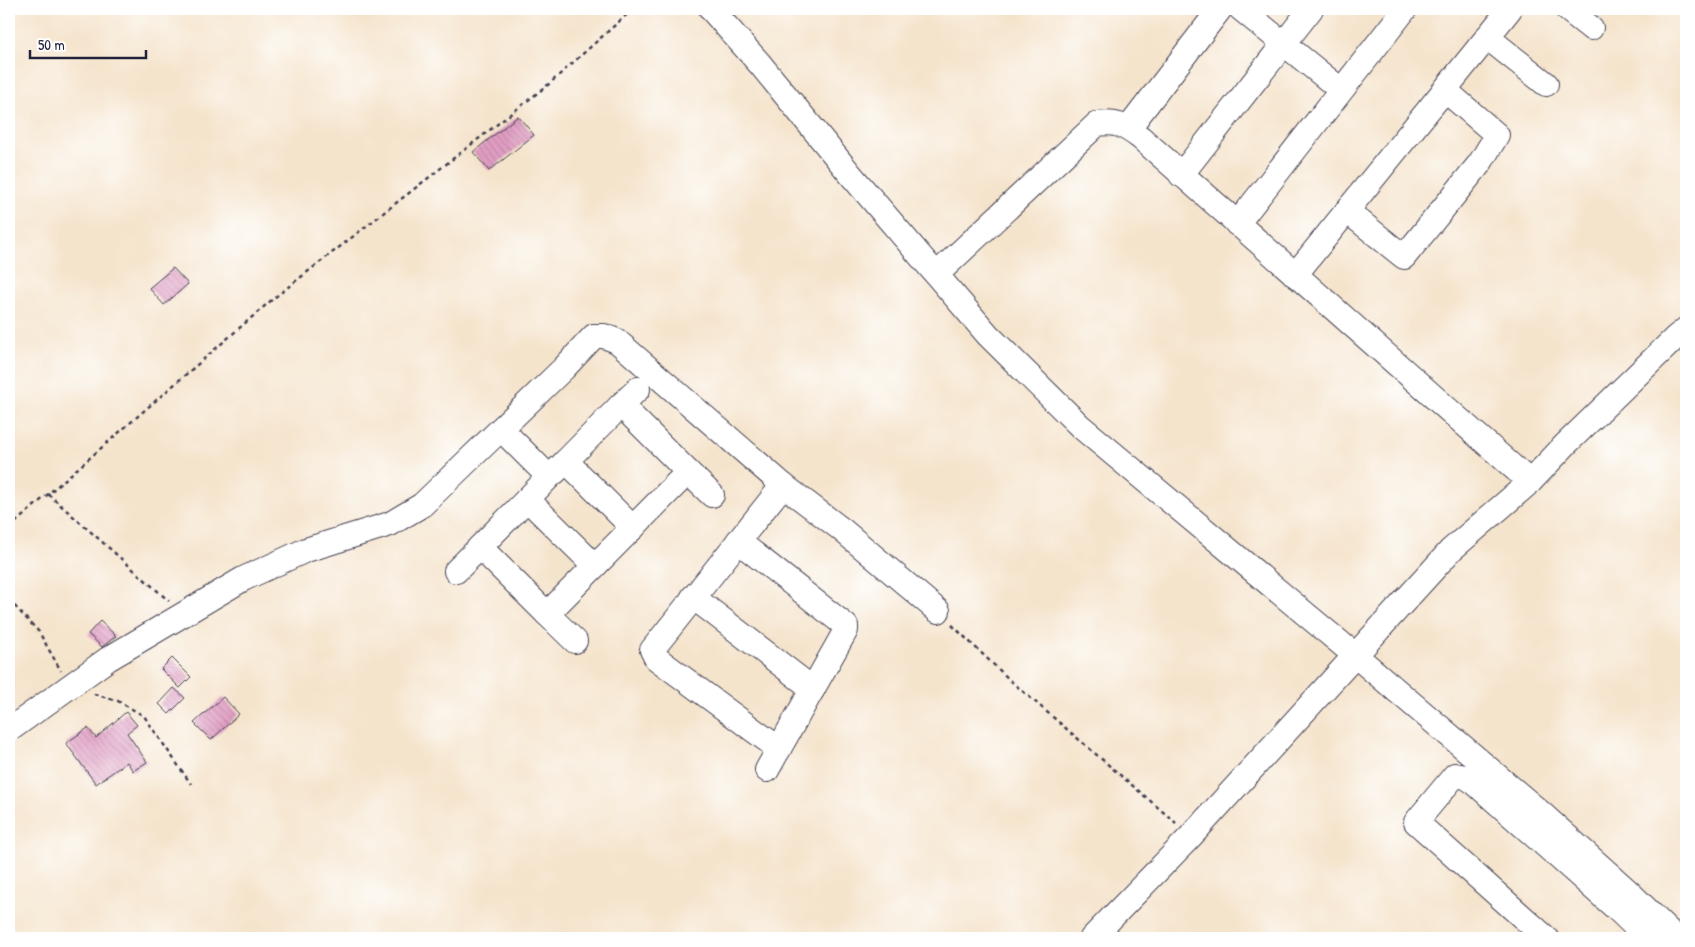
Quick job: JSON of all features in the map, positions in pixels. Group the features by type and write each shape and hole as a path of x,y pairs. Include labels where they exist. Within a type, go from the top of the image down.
{"street":[{"path":"711,9 760,64 851,175 988,335 1080,426 1542,814 1624,902 1647,938"},
{"path":"1128,129 1220,9"},
{"path":"1241,9 1341,90"},
{"path":"1181,175 1311,9"},
{"path":"1237,224 1405,9"},
{"path":"1299,271 1510,9"},
{"path":"1567,9 1592,28"},
{"path":"1487,37 1546,84"},
{"path":"1347,211 1404,257 1480,163 1497,135 1445,90"},
{"path":"937,274 1097,124 1109,122 1128,129 1237,224 1359,314"},
{"path":"1299,271 1530,482"},
{"path":"1092,938 1191,836 1451,550 1530,482 1566,444 1686,329"},
{"path":"9,730 108,659 243,579 306,550 390,524 407,515 422,504 501,429 594,336 604,336 618,341 783,485 848,535 938,612"},
{"path":"456,571 638,389"},
{"path":"621,405 712,495"},
{"path":"501,429 558,469 633,528"},
{"path":"547,614 688,472"},
{"path":"779,749 654,655 653,648 783,485"},
{"path":"527,499 594,566"},
{"path":"738,541 846,626 846,630 767,770"},
{"path":"480,547 575,641"},
{"path":"693,597 812,688"},
{"path":"1546,938 1416,822 1455,775 1466,777 1624,902 1676,938"}],"path":[{"path":"9,528 274,298 549,84 633,9"},
{"path":"48,494 183,614"},
{"path":"9,600 39,632 70,686 118,701 144,716 192,784"},
{"path":"938,612 1012,682 1191,836"}],"building":[{"path":"518,116 534,135 489,171 473,152"},
{"path":"173,268 188,284 164,305 149,288"},
{"path":"100,621 116,636 102,647 88,634"},
{"path":"172,658 191,677 180,688 161,669"},
{"path":"174,688 185,698 169,714 159,704"},
{"path":"223,697 239,714 211,740 194,723"},
{"path":"126,712 137,725 127,733 147,762 133,771 127,762 96,784 66,743 88,728 96,738"}]}
